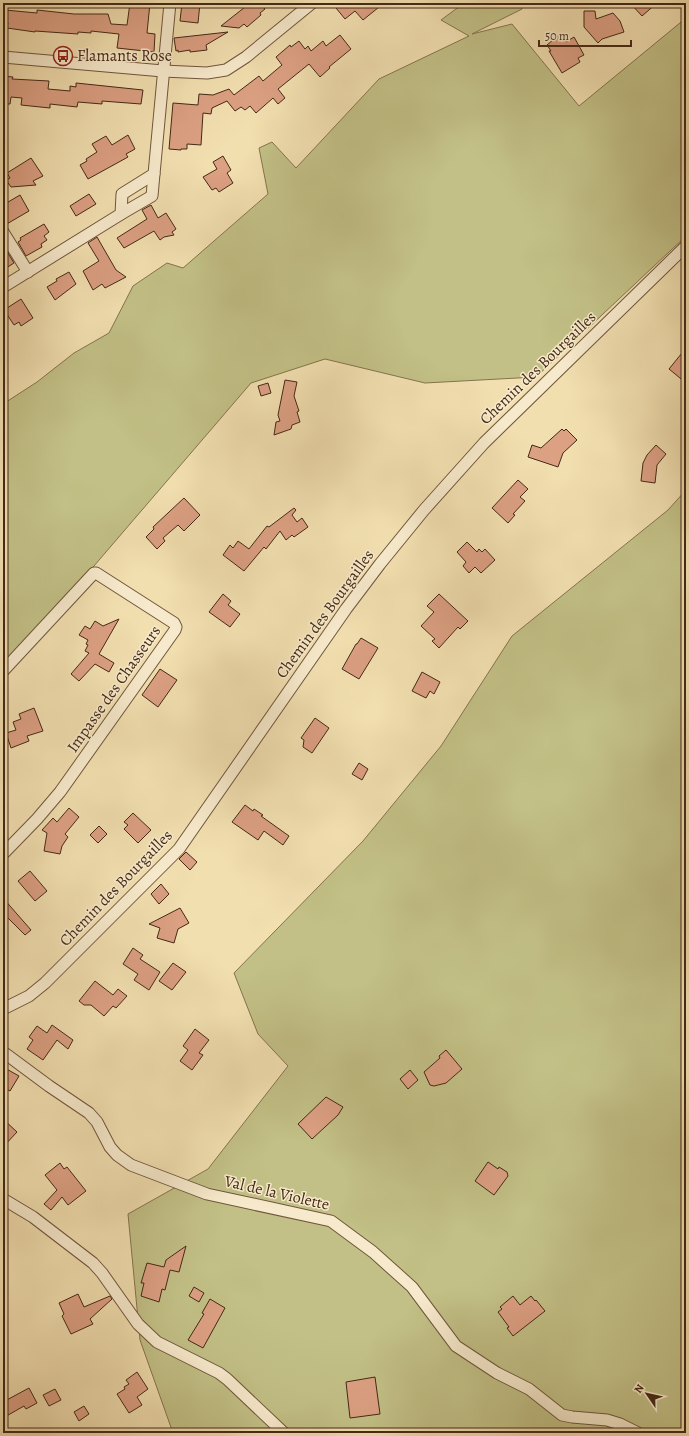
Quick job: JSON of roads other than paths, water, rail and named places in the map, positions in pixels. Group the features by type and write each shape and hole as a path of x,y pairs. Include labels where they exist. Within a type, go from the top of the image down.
{"street":[{"path":"3,287 152,196 170,3"},
{"path":"3,57 163,71 207,73 226,70 246,57 312,3"},
{"path":"121,214 122,194 154,174"},
{"path":"3,232 28,272"},
{"name":"Chemin des Bourgailles","path":"3,1009 29,996 45,983 179,849 346,609 424,510 484,443 686,246"},
{"name":"Impasse des Chasseurs","path":"3,672 94,573 174,623 176,627 60,792 37,819 3,854"},
{"name":"Val de la Violette","path":"3,1052 89,1113 97,1122 110,1147 117,1156 131,1165 207,1194 331,1221 372,1252 412,1287 456,1346 496,1373 529,1389 562,1415 608,1420 638,1433"},
{"path":"3,1199 33,1217 93,1263 102,1273 138,1324 157,1342 219,1373 284,1433"}],"place":[{"name":"Flamants Rose","path":"63,56"}]}
